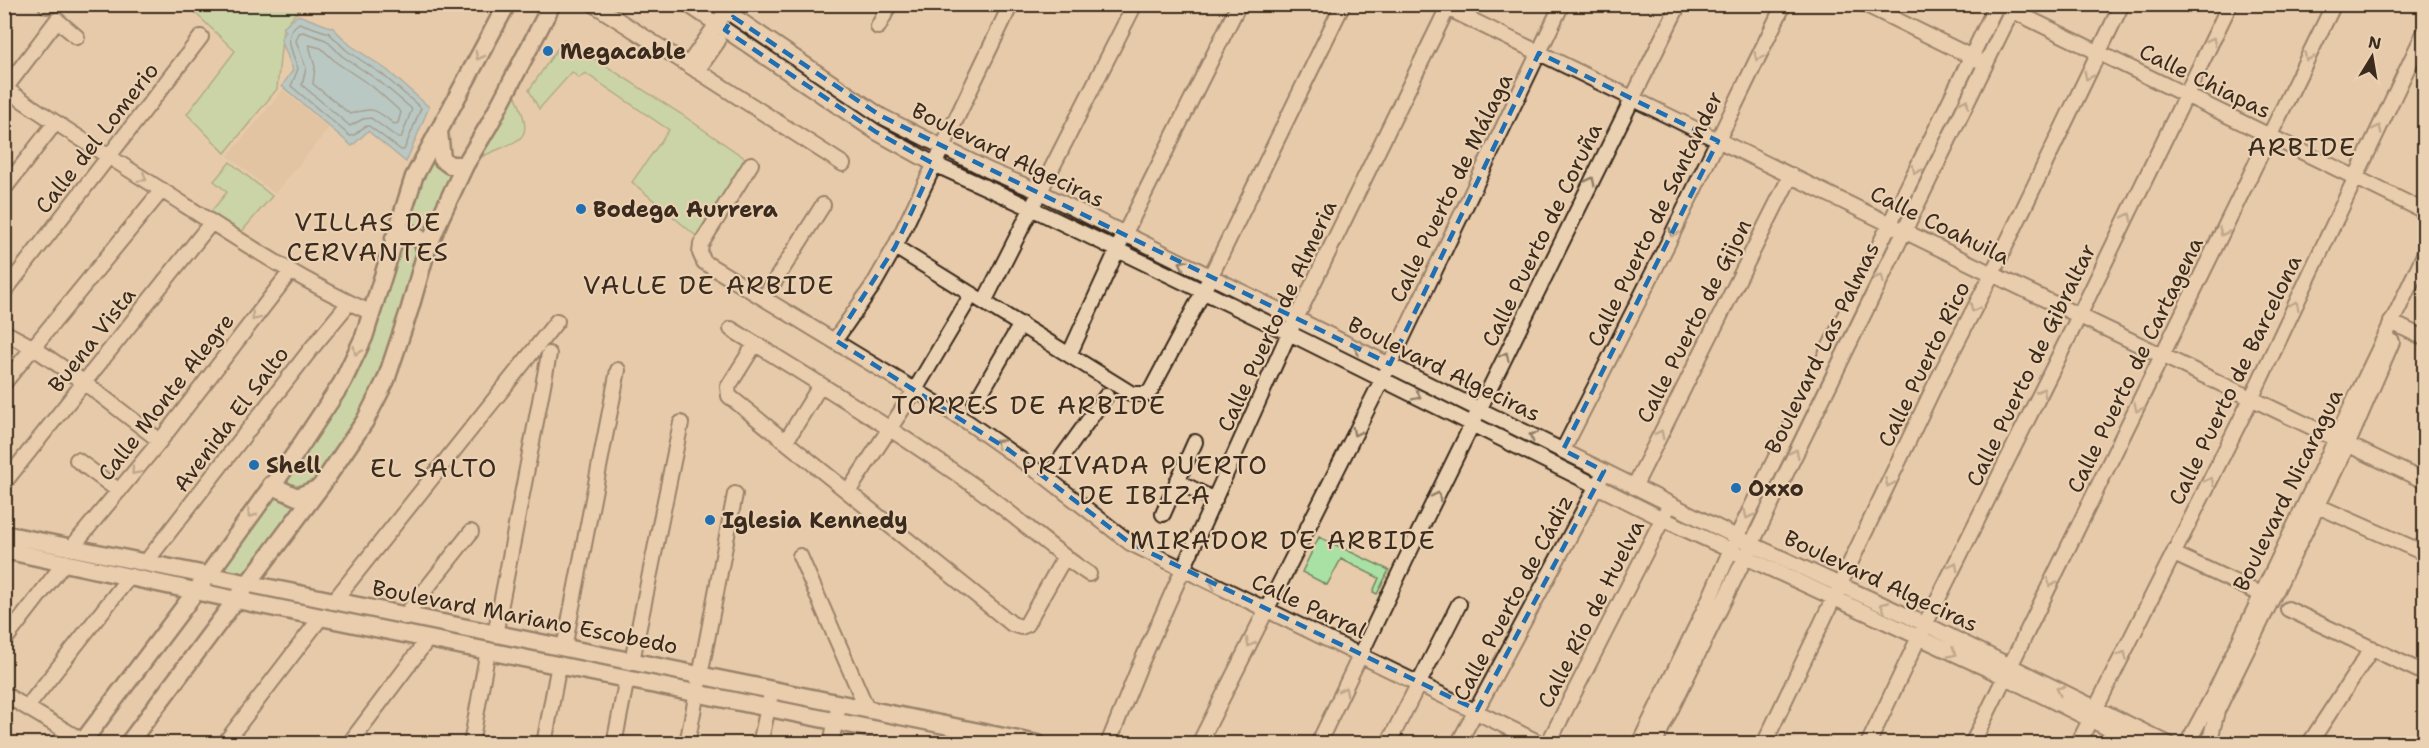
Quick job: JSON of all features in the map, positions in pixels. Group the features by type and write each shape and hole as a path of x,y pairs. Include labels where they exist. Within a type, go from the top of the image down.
{"main road":[{"path":"85,743 103,714 208,575 342,383 364,337 414,177 507,4"},
{"path":"133,742 351,445 386,380 411,308 426,252 465,165 489,125 552,4"},
{"path":"439,132 442,159 450,165 465,165"},
{"path":"394,238 406,232 414,233 420,238 426,252"},
{"path":"271,485 297,497 312,493 321,486"},
{"name":"Boulevard Mariano Escobedo","path":"4,534 130,576 428,639 564,648 1038,744"},
{"name":"Boulevard Mariano Escobedo","path":"4,550 146,562 404,616 559,664 836,720 910,740 940,743"}],"street":[{"path":"593,4 843,164"},
{"name":"Boulevard Algeciras","path":"687,4 876,132 934,164 1031,208 1289,333 1664,519 1734,543"},
{"path":"878,27 891,4"},
{"path":"835,340 874,284 895,247 1011,4"},
{"path":"848,492 978,298 1031,208 1135,4"},
{"path":"1070,354 1124,235 1239,4"},
{"path":"895,247 1132,394 1142,395 1151,390 1203,292 1343,4"},
{"name":"Calle Puerto de Málaga","path":"1199,744 1390,364 1562,4"},
{"name":"Calle Puerto de Coruña","path":"1318,744 1417,536 1679,4"},
{"name":"Calle Puerto de Santander","path":"1563,450 1784,4"},
{"path":"1864,4 1978,59"},
{"name":"Calle Puerto Rico","path":"1764,744 1935,385 1992,274 2122,4"},
{"name":"Calle Puerto de Gibraltar","path":"1868,744 2230,4"},
{"name":"Calle Puerto de Cartagena","path":"1972,744 2334,4"},
{"name":"Boulevard Las Palmas","path":"1639,744 1734,543 1890,224 2006,6"},
{"name":"Calle Chiapas","path":"2006,6 2424,211"},
{"name":"Calle Coahuila","path":"1443,7 2424,482"},
{"name":"Calle Puerto de Almeria","path":"1108,744 1140,665 1185,570 1289,333 1443,7"},
{"path":"693,68 721,28 725,11"},
{"name":"Boulevard Algeciras","path":"725,11 881,116 942,147 1040,192 1210,278 1563,450 1670,504 1748,550 2094,713 2169,744"},
{"path":"77,37 57,20 5,90 211,223 291,271 372,313"},
{"name":"Calle Puerto de Barcelona","path":"2078,744 2251,399 2424,33"},
{"name":"Calle del Lomerio","path":"4,292 201,37"},
{"name":"Boulevard Las Palmas","path":"1654,744 1903,231 1978,59"},
{"path":"4,189 55,123"},
{"name":"Calle Parral","path":"752,164 701,244 700,253 704,262 969,423 1047,478 1130,543 1420,682 1542,744"},
{"name":"Calle Puerto de Gijon","path":"1634,487 1791,175"},
{"path":"4,383 162,190"},
{"path":"764,298 823,206"},
{"name":"Buena Vista","path":"4,483 86,383 211,223"},
{"name":"Boulevard Nicaragua","path":"2209,744 2217,711 2267,597 2341,442 2424,255"},
{"name":"Calle Monte Alegre","path":"4,641 291,271"},
{"name":"Boulevard Nicaragua","path":"2395,324 2424,276"},
{"name":"Avenida El Salto","path":"146,562 349,303"},
{"path":"333,602 557,321"},
{"path":"975,403 1021,324"},
{"path":"2395,324 2424,338"},
{"path":"731,329 890,429 975,486 1064,558 1089,574"},
{"path":"4,332 34,348 86,383 160,441"},
{"path":"755,344 728,387 727,394 1012,624 1021,627 1026,625 1064,558"},
{"path":"471,744 549,354"},
{"path":"564,648 618,370"},
{"path":"786,441 820,386"},
{"path":"1047,478 1106,396"},
{"path":"633,661 681,423"},
{"path":"1163,514 1195,442"},
{"path":"77,460 119,490"},
{"name":"Calle Puerto de Cádiz","path":"1458,744 1604,471"},
{"path":"1178,481 1215,500"},
{"path":"687,744 735,494"},
{"path":"2312,503 2424,553"},
{"name":"Calle Río de Huelva","path":"1548,744 1670,504"},
{"path":"404,616 471,532"},
{"path":"2174,554 2267,597"},
{"path":"800,556 867,709"},
{"path":"28,706 130,576"},
{"name":"Boulevard Nicaragua","path":"2191,743 2214,694 2267,597"},
{"path":"1388,744 1459,604"},
{"path":"2288,609 2424,673"},
{"path":"224,744 322,616"},
{"path":"349,744 428,639"},
{"path":"2309,744 2373,648"},
{"path":"544,744 559,664"},
{"path":"614,744 627,678"},
{"path":"760,744 772,689"},
{"path":"4,694 28,706 85,743"},
{"path":"831,744 839,703"},
{"name":"Boulevard Algeciras","path":"2094,713 2139,744"},
{"path":"910,740 918,719 940,743"}],"highlighted area":[{"path":"733,17 881,116 1390,364 1539,53 1718,141 1563,450 1604,471 1477,710 1130,543 1009,450 835,340 895,247 934,164 876,132 725,30"}],"shaded area":[{"path":"283,90 329,128 275,194 228,156"}],"green space":[{"path":"187,5 303,5 283,28 277,89 225,153 187,114 235,51"},
{"path":"564,39 746,159 696,236 632,182 669,130 585,73 579,78 572,72 539,109 529,90"},
{"path":"514,92 524,121 525,130 522,136 507,146 481,157 486,142 503,121"},
{"path":"438,151 456,168 362,421 246,576 222,569 354,382 421,177"},
{"path":"230,162 272,196 238,236 210,213 227,192 214,181"},
{"path":"1319,537 1389,570 1377,594 1373,592 1379,578 1341,559 1327,585 1302,572"}],"water":[{"path":"298,15 333,28 350,45 387,70 429,107 406,162 368,131 352,146 282,86 293,70 281,39 286,31 283,28"}],"place":[{"name":"Megacable","path":"548,51"},
{"name":"Bodega Aurrera","path":"581,209"},
{"name":"Shell","path":"254,465"},
{"name":"Oxxo","path":"1736,488"},
{"name":"Iglesia Kennedy","path":"710,520"}],"district":[{"name":"ARBIDE","path":"2302,146"},
{"name":"VILLAS DE CERVANTES","path":"368,236"},
{"name":"VALLE DE ARBIDE","path":"709,284"},
{"name":"TORRES DE ARBIDE","path":"1029,404"},
{"name":"EL SALTO","path":"434,467"},
{"name":"PRIVADA PUERTO DE IBIZA","path":"1145,478"},
{"name":"MIRADOR DE ARBIDE","path":"1283,539"}]}
